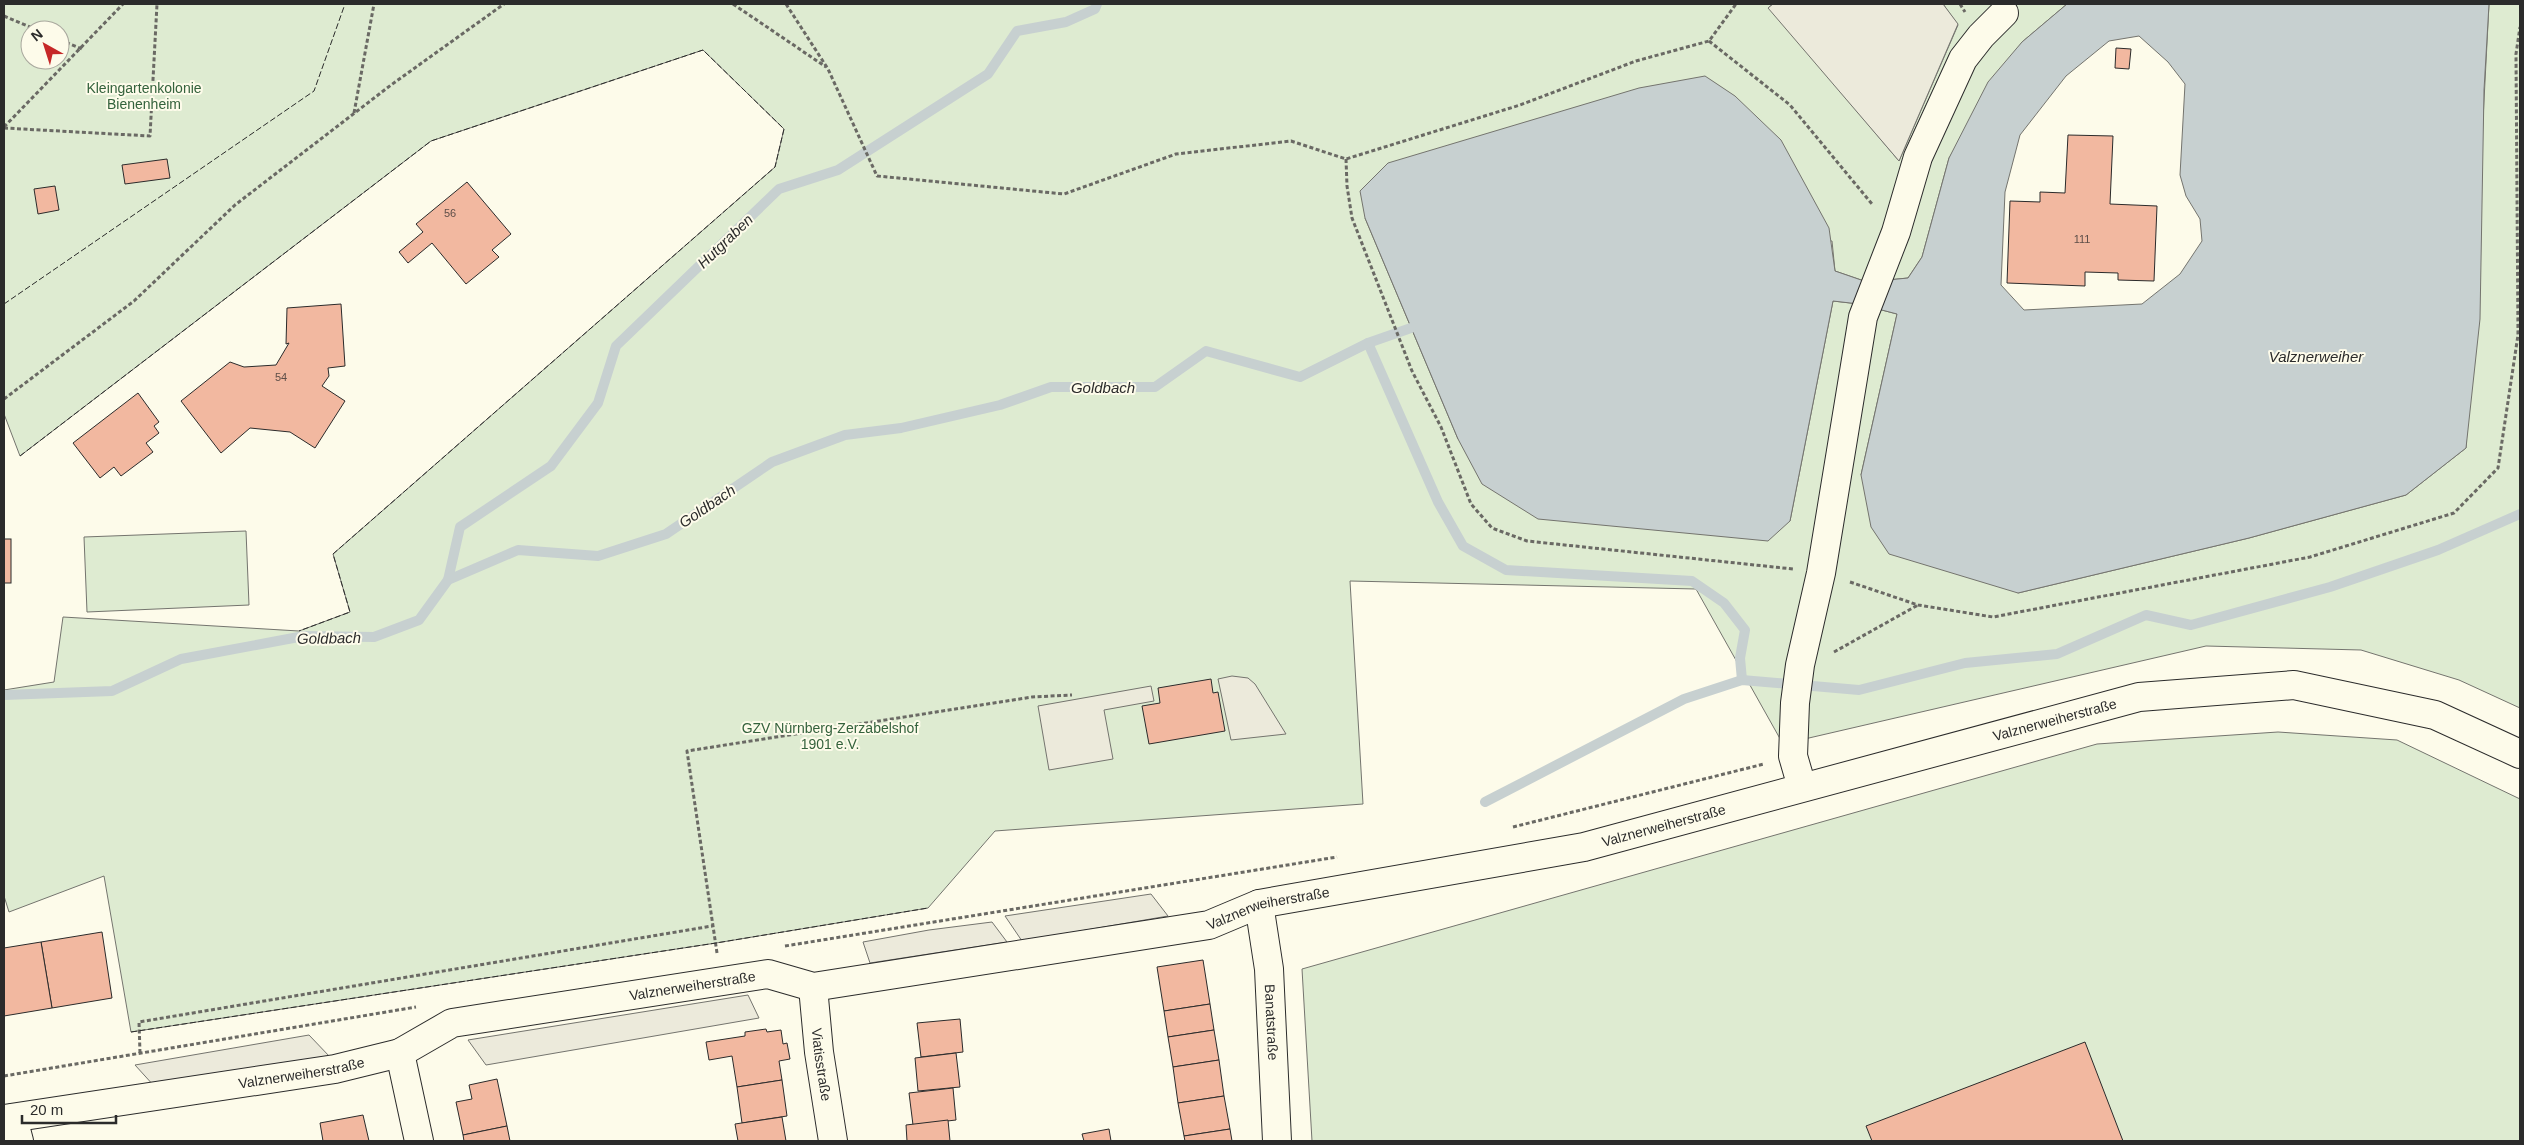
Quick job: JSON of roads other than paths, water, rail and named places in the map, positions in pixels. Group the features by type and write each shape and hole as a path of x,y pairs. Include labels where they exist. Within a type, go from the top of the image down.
{"street":[{"path":"1802,787 1794,756 1795,703 1800,665 1821,573 1863,318 1876,279 1896,232 1918,157 1963,60 1981,36 2004,13"},
{"name":"Valznerweiherstraße","path":"12,1126 335,1070 400,1053 452,1023 768,974 814,987 1209,924 1259,904 1584,847 2140,697 2294,685 2435,715 2520,754"},
{"name":"Banatstraße","path":"1259,904 1269,969 1277,1141"},
{"name":"Viatisstraße","path":"814,987 819,1052 833,1141"},
{"path":"400,1053 419,1141"}],"water":[{"name":"Valznerweiher","path":"2067,4 2489,4 2484,90 2480,319 2466,448 2406,495 2249,538 2018,593 1889,554 1871,527 1861,475 1897,314 1859,304 1833,301 1790,521 1768,541 1538,519 1482,484 1458,439 1365,218 1360,191 1388,163 1639,88 1705,76 1735,96 1781,140 1829,228 1835,271 1867,282 1908,278 1922,257 1949,158 1988,82 2022,42","holes":["2139,36 2168,62 2185,84 2180,175 2186,196 2200,219 2202,241 2180,274 2142,304 2024,310 2001,285 2005,192 2020,135 2066,76 2109,41"]}],"waterway":[{"name":"Hutgraben","path":"448,580 460,527 551,466 598,403 616,346 779,189 838,170 988,74 1017,31 1066,22 1095,9 1097,4"},
{"name":"Goldbach","path":"4,695 112,691 181,659 304,636 374,637 419,620 448,580 518,550 598,556 666,534 772,462 845,435 901,428 1000,405 1051,387 1155,387 1206,351 1300,377 1368,343 1411,328"},
{"path":"1368,343 1438,502 1463,546 1506,570 1692,581 1724,603 1745,630 1740,658 1742,680"},
{"path":"1485,802 1684,699 1742,680 1859,690 1965,663 2057,654 2146,615 2191,625 2330,587 2438,550 2520,514"}],"park label":[{"name":"Kleingartenkolonie Bienenheim","path":"144,96"},
{"name":"GZV Nürnberg-Zerzabelshof 1901 e.V.","path":"830,736"}]}
